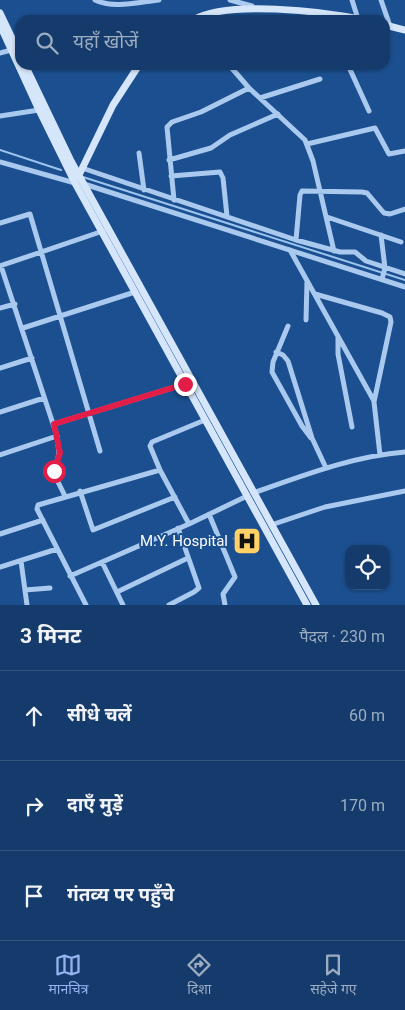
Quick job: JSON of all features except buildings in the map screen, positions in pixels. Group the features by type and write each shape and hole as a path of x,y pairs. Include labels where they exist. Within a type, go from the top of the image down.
{"main road":[{"path":"203,15 216,9 252,6 339,15"},
{"path":"0,13 15,44"},
{"path":"0,24 15,59"},
{"path":"390,26 405,30"},
{"path":"20,70 38,110 84,184 250,494 307,605"},
{"path":"27,70 103,231 135,292 205,420 271,525 316,605"},
{"path":"78,177 113,104 136,70"}],"street":[{"path":"95,0 102,3 159,0"},
{"path":"230,0 252,6"},
{"path":"352,0 359,15"},
{"path":"381,0 385,15"},
{"path":"0,53 11,50"},
{"path":"233,70 249,88 307,144 334,251"},
{"path":"350,70 369,111"},
{"path":"260,98 320,79"},
{"path":"174,200 166,130 169,124 201,112 249,88"},
{"path":"0,116 38,110"},
{"path":"169,160 211,148 230,135 278,114"},
{"path":"307,144 374,128 390,154 405,151"},
{"path":"139,152 144,190"},
{"path":"0,162 144,190 296,240 334,251 355,252 405,287"},
{"path":"171,176 220,172 224,178 226,216"},
{"path":"84,184 290,250 384,273 405,274"},
{"path":"296,240 300,192 320,190 364,192 384,213 388,214 405,209"},
{"path":"0,223 30,214 40,254 100,451"},
{"path":"327,218 401,242"},
{"path":"65,496 54,474 60,453 54,424 15,304 0,266 40,254 103,231"},
{"path":"381,235 384,273"},
{"path":"290,250 344,344 374,402"},
{"path":"306,320 307,281"},
{"path":"23,328 135,292"},
{"path":"315,294 390,317 391,322 374,402 380,455"},
{"path":"0,308 15,304"},
{"path":"288,326 276,352 272,366 273,375 302,426 312,438"},
{"path":"338,336 338,354 352,427"},
{"path":"276,352 283,355 288,361 312,438 326,468"},
{"path":"0,368 32,358"},
{"path":"54,424 185,384"},
{"path":"0,412 44,398"},
{"path":"189,524 160,470 151,444 205,420"},
{"path":"0,455 57,436"},
{"path":"70,576 189,524 250,494 326,468 380,455 405,452"},
{"path":"86,605 56,549 38,505 80,491 160,470"},
{"path":"80,491 92,530 175,497"},
{"path":"271,525 325,507 405,491"},
{"path":"209,514 235,578 223,594 225,605"},
{"path":"0,534 43,520"},
{"path":"169,605 199,588 178,528"},
{"path":"0,567 56,549"},
{"path":"117,592 188,558"},
{"path":"21,561 27,605"},
{"path":"102,562 123,605"},
{"path":"25,590 50,588"}],"waterway":[{"path":"0,150 61,170"},
{"path":"83,177 405,280"}],"place":[{"name":"M.Y. Hospital","path":"247,541"}],"route":[{"path":"54,471 54,466 60,453 54,424 185,384"}]}
